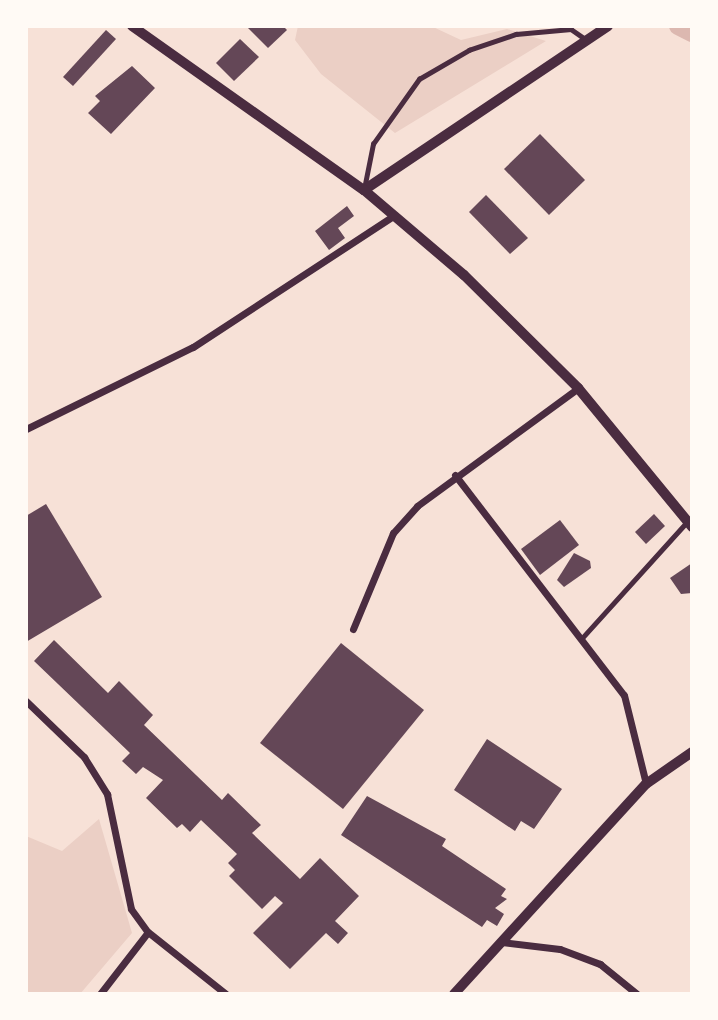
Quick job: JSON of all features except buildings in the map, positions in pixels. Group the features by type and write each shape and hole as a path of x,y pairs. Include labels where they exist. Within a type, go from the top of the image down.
{"main road":[{"path":"132,26 396,215 578,388 690,524"}],"street":[{"path":"364,190 608,26"},
{"path":"26,429 183,352 396,215"},
{"path":"353,629 393,533 455,475 578,388"},
{"path":"455,475 583,637 631,711 646,784"},
{"path":"26,701 102,785 131,909 148,932 226,994"},
{"path":"454,994 646,784 692,752"},
{"path":"100,994 148,932"},
{"path":"502,942 560,949 600,964 637,994"}],"lane":[{"path":"364,190 373,144 419,79 469,50 516,34 570,29 587,40"},
{"path":"583,637 690,524"}],"shaded area":[{"path":"298,26 431,26 461,40 507,29 546,41 395,133 321,74 295,40"},
{"path":"99,819 132,933 80,994 26,994 26,836 62,851"}],"waterway":[{"path":"678,26 692,33"}]}
